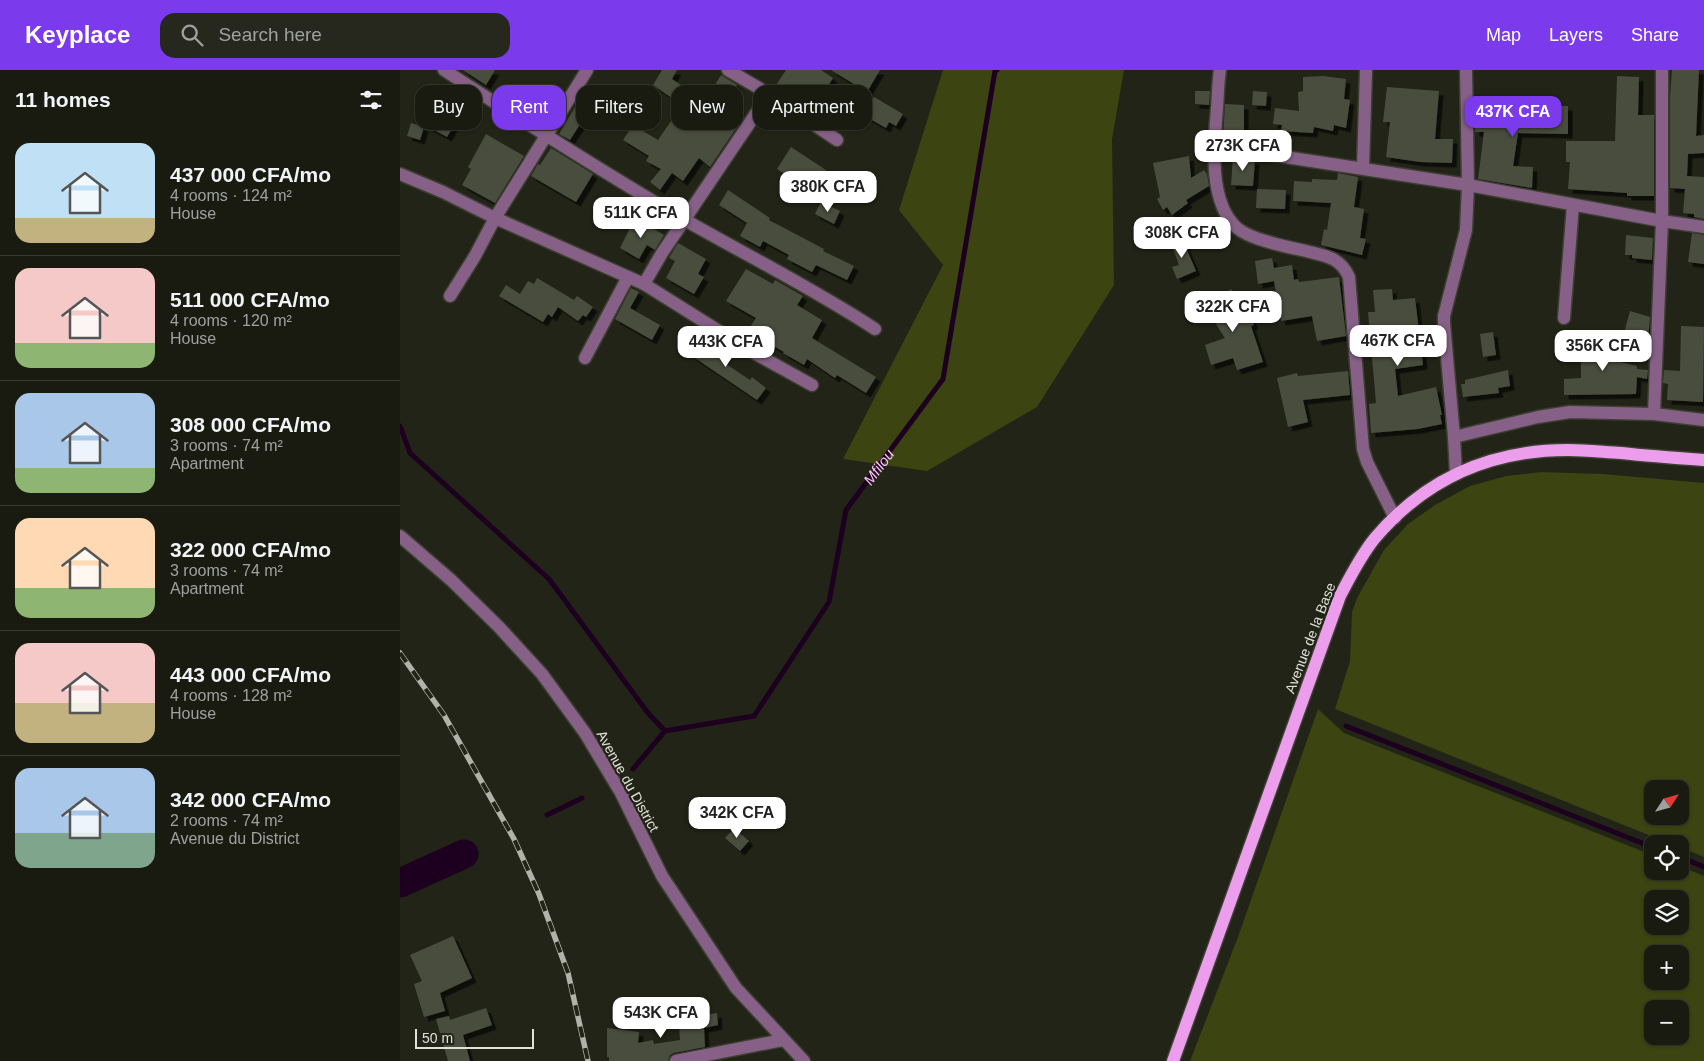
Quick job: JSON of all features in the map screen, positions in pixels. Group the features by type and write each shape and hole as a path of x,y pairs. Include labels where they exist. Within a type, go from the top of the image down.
{"main road":[{"name":"Avenue de la Base","path":"1173,1061 1340,596 1374,539 1420,496 1456,474 1481,463 1504,456 1557,450 1579,450 1704,460"}],"street":[{"path":"444,70 546,136 686,220 797,281 875,329"},
{"path":"450,296 475,256 495,218 587,70"},
{"path":"728,70 754,85"},
{"path":"1220,70 1214,146 1216,181 1220,201 1226,215 1238,229 1270,242 1331,258 1341,263 1350,277 1366,462 1395,518"},
{"path":"1363,168 1366,70"},
{"path":"1456,474 1444,316 1466,230 1468,185 1466,70"},
{"path":"1654,414 1662,221 1662,70"},
{"path":"644,284 753,118"},
{"path":"822,130 837,140"},
{"path":"1214,146 1468,185 1704,227"},
{"path":"400,174 644,284 754,353 812,385"},
{"path":"1564,318 1573,204"},
{"path":"585,358 628,277"},
{"path":"1454,437 1538,417 1570,412 1654,414 1704,420"},
{"name":"Avenue du District","path":"400,536 451,580 493,620 542,674 590,742 621,793 662,876 736,988 804,1061"},
{"path":"676,1061 783,1040"}],"green space":[{"path":"943,70 1124,70 1112,139 1114,285 1037,407 927,471 843,459 943,265 899,210"},
{"path":"1541,472 1603,474 1704,483 1704,857 1689,851 1689,835 1649,835 1335,709 1350,661 1352,612 1357,598 1384,550 1408,524 1435,505 1470,486 1506,476"},
{"path":"1318,709 1344,733 1644,852 1644,880 1689,880 1689,870 1704,876 1704,1061 1190,1061 1238,937"}],"building":[{"path":"463,70 495,70 486,85"},
{"path":"662,70 677,70 672,79 681,85 671,85 671,97 661,91 661,85 653,85"},
{"path":"786,70 821,70 833,78 829,85 776,85"},
{"path":"831,70 880,70 871,85 856,85"},
{"path":"1672,70 1699,70 1696,136 1704,135 1704,153 1688,154 1687,176 1704,177 1704,219 1694,217 1694,214 1683,213 1685,189 1670,188 1670,97"},
{"path":"721,75 737,85 715,85"},
{"path":"1323,76 1346,79 1344,99 1350,100 1346,128 1334,125 1333,131 1314,127 1313,133 1281,131 1282,125 1273,124 1275,108 1299,111 1298,92 1303,91 1303,77"},
{"path":"1617,76 1639,77 1638,115 1654,115 1654,196 1627,196 1627,193 1568,189 1570,162 1566,162 1566,141 1615,141"},
{"path":"1387,87 1439,91 1435,139 1453,139 1452,163 1420,162 1386,157 1390,122 1383,122"},
{"path":"1195,91 1210,91 1209,105 1195,104"},
{"path":"1253,91 1267,92 1266,106 1252,105"},
{"path":"874,97 903,114 896,126 889,122 886,128 872,120 872,100"},
{"path":"1225,104 1244,105 1244,142 1223,139"},
{"path":"1475,104 1568,106 1568,134 1518,133 1513,166 1533,167 1532,188 1478,179 1484,132 1475,132"},
{"path":"576,105 576,130 570,140 559,134 561,130 566,130 566,122"},
{"path":"671,121 671,130 735,130 710,167 699,158 683,181 672,173 660,190 650,182 661,169 646,161 649,156 623,140 630,130 641,130 658,140"},
{"path":"411,123 415,124 415,130 423,130 420,140 407,136"},
{"path":"434,130 451,130 447,137"},
{"path":"486,134 524,156 495,203 462,185 471,169 468,167"},
{"path":"791,147 826,170 811,192 777,169"},
{"path":"551,148 593,174 576,202 531,176"},
{"path":"1189,156 1191,178 1204,170 1207,174 1209,186 1186,200 1188,203 1172,215 1167,207 1163,210 1157,199 1160,197 1153,163"},
{"path":"1233,157 1255,160 1253,186 1231,185"},
{"path":"1338,173 1358,177 1354,207 1364,209 1360,238 1366,239 1362,255 1321,245 1324,229 1327,230 1331,203 1293,201 1294,181 1312,182 1312,179 1337,180"},
{"path":"1257,189 1286,190 1285,209 1256,208"},
{"path":"728,190 770,218 769,220 824,249 823,251 854,266 847,280 816,265 812,272 787,259 789,255 763,241 760,247 740,236 747,223 719,205"},
{"path":"821,202 840,211 834,224 815,214"},
{"path":"635,218 664,235 655,250 647,245 639,259 620,248"},
{"path":"1692,233 1704,235 1704,264 1688,262"},
{"path":"1626,235 1653,238 1652,260 1632,258 1632,255 1625,255"},
{"path":"1181,236 1196,271 1177,279 1172,267 1179,265 1170,240"},
{"path":"678,243 706,259 698,274 704,277 694,294 666,278 675,261 669,258"},
{"path":"1272,258 1274,268 1292,265 1294,280 1298,279 1299,282 1339,277 1346,336 1317,341 1312,316 1281,321 1274,281 1258,284 1255,261"},
{"path":"746,269 773,284 775,280 803,296 797,305 822,320 812,338 876,377 866,393 837,375 835,378 807,359 804,365 747,332 756,318 726,301"},
{"path":"537,278 574,300 577,296 593,307 586,317 583,315 578,321 558,307 552,317 548,314 543,322 499,296 506,285 520,294 528,281 534,284"},
{"path":"631,288 639,292 630,308 660,325 652,340 615,319"},
{"path":"1231,289 1251,318 1254,325 1251,326 1263,362 1237,370 1233,358 1211,365 1205,345 1225,338 1205,307"},
{"path":"1392,289 1393,300 1415,298 1423,365 1395,369 1398,396 1436,387 1442,424 1418,429 1371,433 1369,404 1376,403 1368,312 1375,312 1373,290"},
{"path":"1630,311 1650,317 1647,339 1624,333"},
{"path":"1681,326 1704,327 1703,402 1667,400 1668,384 1663,383 1664,370 1680,371"},
{"path":"1493,332 1496,355 1483,357 1480,334"},
{"path":"710,335 724,344 718,352 723,355 720,360 750,380 752,377 766,388 757,400 692,356 702,342 704,343"},
{"path":"1574,341 1618,343 1616,361 1637,366 1637,369 1648,370 1647,379 1637,377 1636,394 1564,395 1564,379 1581,378 1581,354 1574,354"},
{"path":"1508,370 1510,386 1498,388 1499,393 1463,397 1461,384 1465,384 1465,380"},
{"path":"1348,371 1350,395 1303,400 1308,422 1288,427 1277,378 1297,373 1298,376"},
{"path":"734,828 749,841 740,851 725,838"},
{"path":"453,936 472,978 440,993 445,1011 424,1017 414,984 422,981 410,955"},
{"path":"702,1006 704,1015 717,1013 718,1025 704,1028 705,1047 674,1053 670,1055 668,1061 609,1061 609,1057 607,1057 607,1028 639,1032 638,1043 653,1040 654,1044 680,1040 678,1010"},
{"path":"486,1008 492,1025 463,1035 470,1061 448,1061 436,1019 449,1016 450,1020"}],"waterway":[{"name":"Mfilou","path":"633,769 665,731 754,716 829,602 846,510 943,379 995,71 997,70"},
{"path":"400,426 410,453 549,579 648,713 665,731"},
{"path":"1346,726 1644,844"},
{"name":"Mfilou","path":"547,815 582,798"},
{"name":"Mfilou","path":"400,883 464,854"},
{"path":"1689,861 1704,867"}],"railway":[{"path":"400,653 444,715 514,839 539,894 568,973 588,1061"}]}
